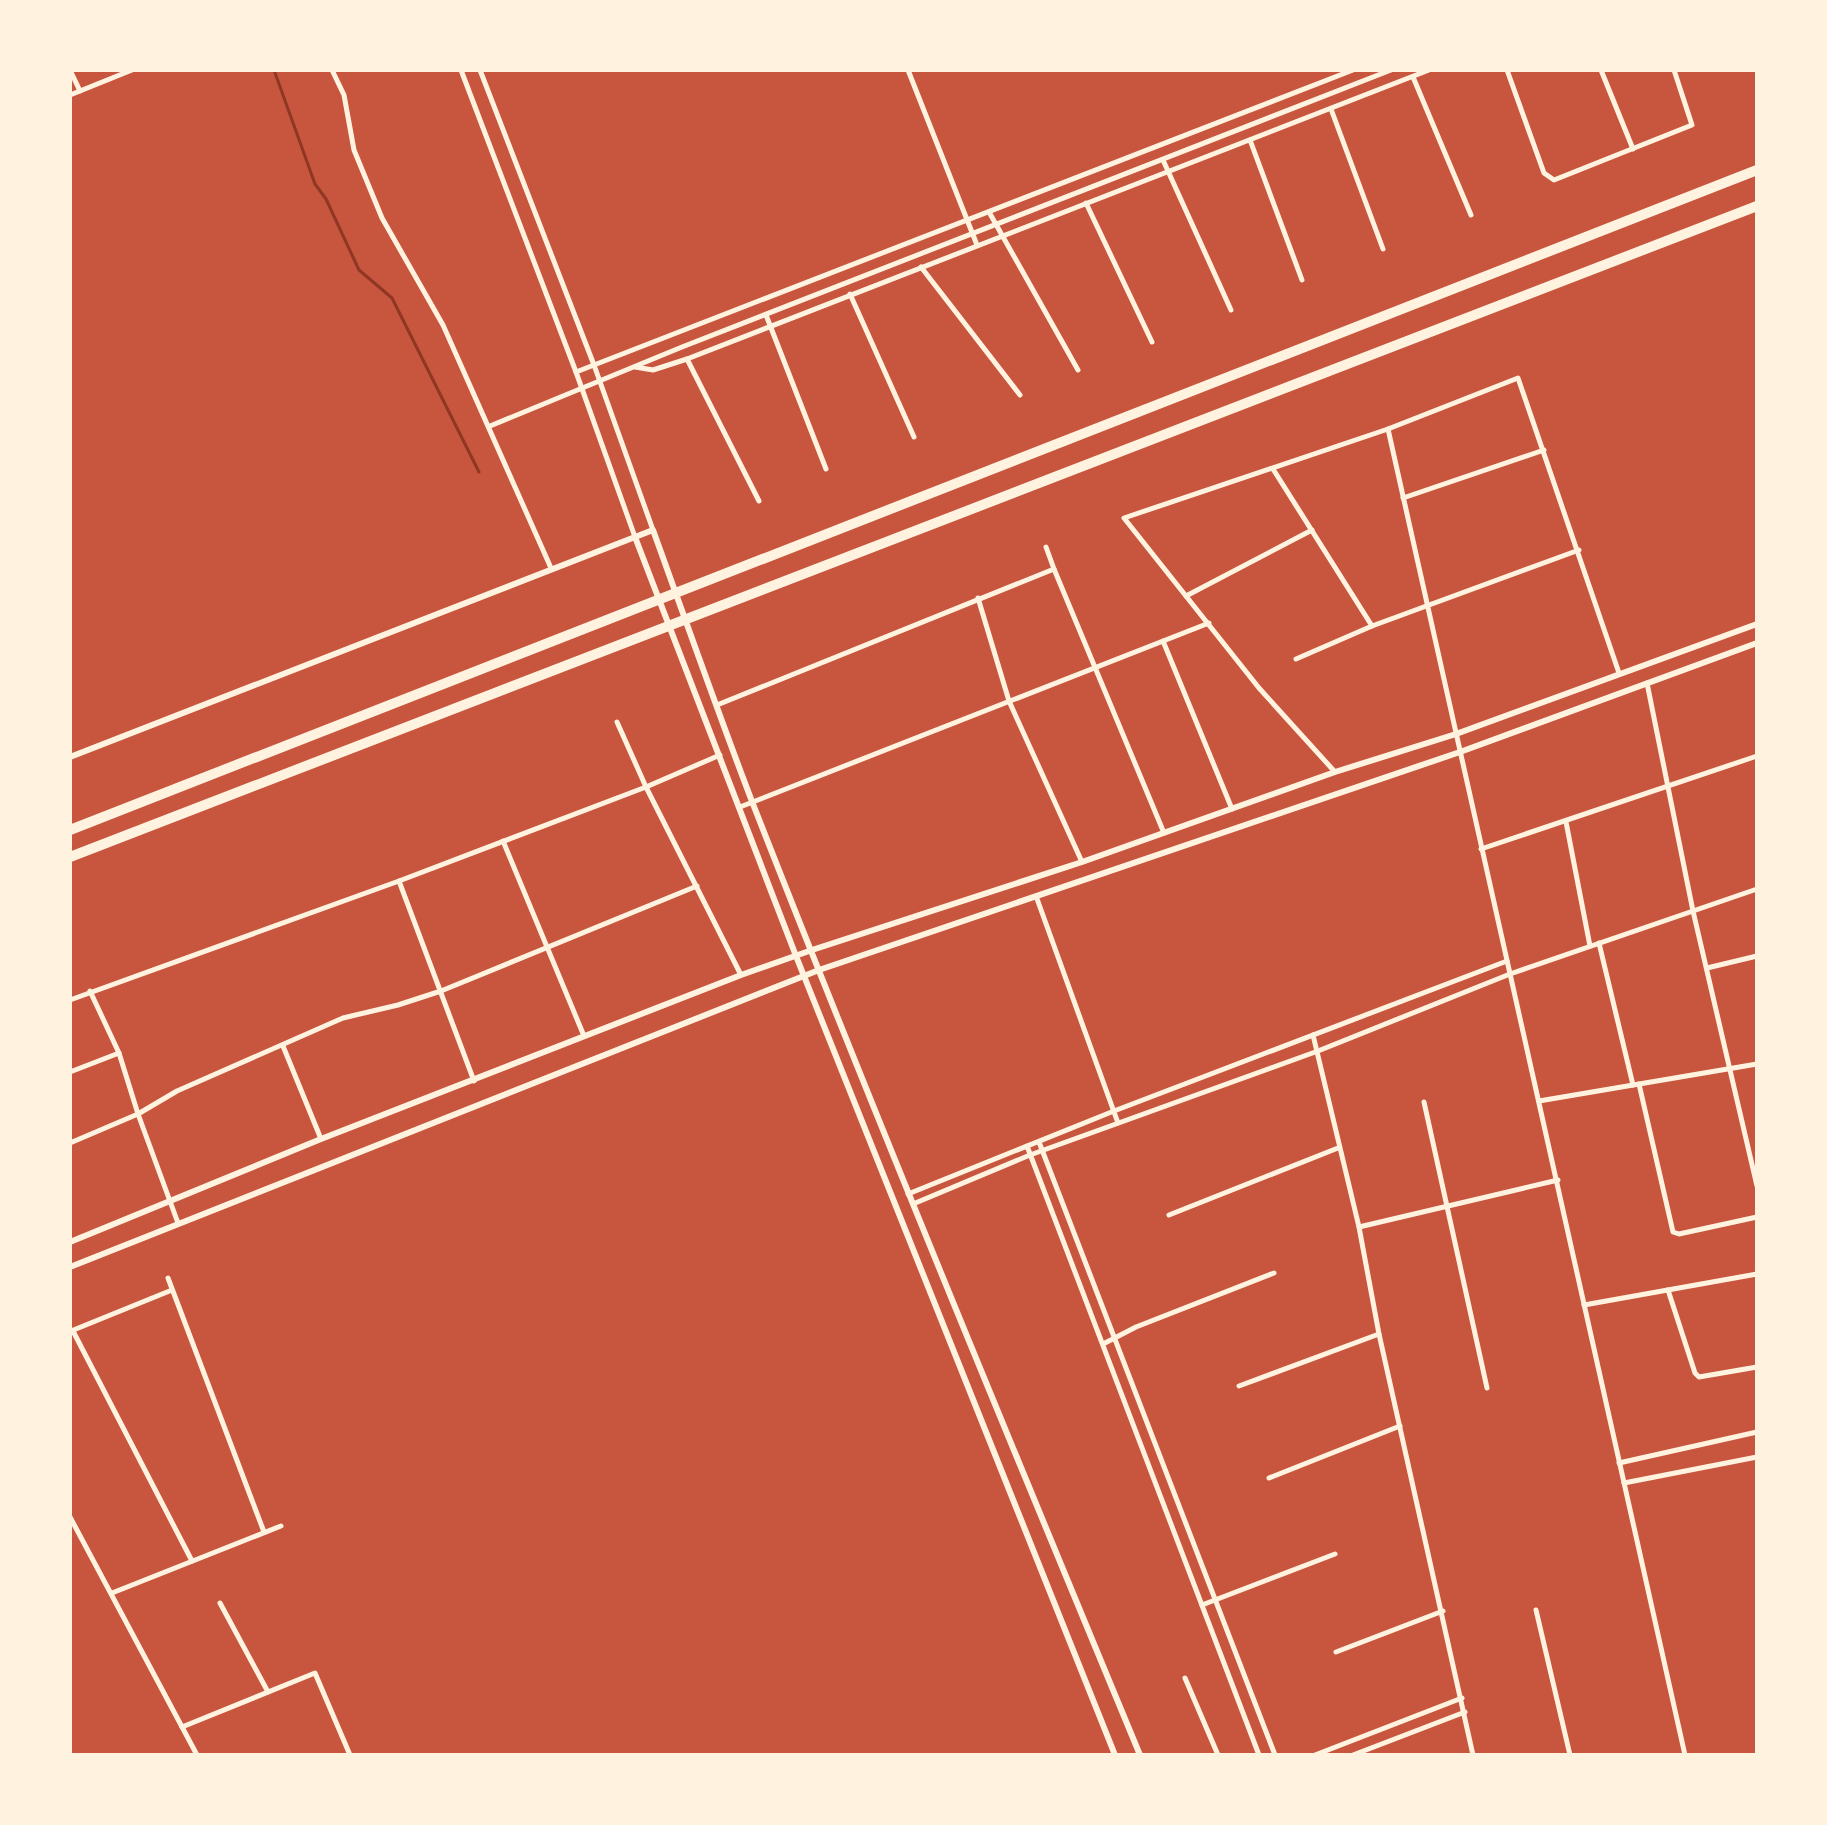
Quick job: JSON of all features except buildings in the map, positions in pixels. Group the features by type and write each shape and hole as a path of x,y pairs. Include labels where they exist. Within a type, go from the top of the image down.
{"highway":[{"path":"70,830 1757,170"},
{"path":"70,857 1757,206"}],"street":[{"path":"70,70 80,91"},
{"path":"70,95 132,70"},
{"path":"332,70 344,95 354,150 382,218 431,303 490,426 551,568"},
{"path":"461,70 583,389 635,537 804,977 1115,1755"},
{"path":"480,70 600,380 753,802 912,1204 1140,1755"},
{"path":"908,70 977,245"},
{"path":"576,372 1353,70"},
{"path":"490,426 971,233 1391,70"},
{"path":"634,367 653,370 687,359 1429,70"},
{"path":"1507,70 1544,173 1554,180 1692,125 1674,70"},
{"path":"1601,70 1633,149"},
{"path":"1413,77 1471,215"},
{"path":"1331,109 1383,249"},
{"path":"1250,140 1302,280"},
{"path":"1163,160 1231,310"},
{"path":"1086,203 1152,342"},
{"path":"989,212 1078,370"},
{"path":"921,267 1020,395"},
{"path":"850,294 914,437"},
{"path":"766,315 826,469"},
{"path":"687,359 759,501"},
{"path":"1335,772 1259,688 1124,518 1388,429 1518,378 1619,673"},
{"path":"1388,429 1685,1755"},
{"path":"1403,498 1544,450"},
{"path":"1273,469 1372,626"},
{"path":"70,757 653,530"},
{"path":"1186,596 1312,530"},
{"path":"1046,547 1164,833"},
{"path":"1296,659 1372,626 1579,550"},
{"path":"717,705 1054,569"},
{"path":"978,598 1009,701 1082,862"},
{"path":"740,807 1209,623"},
{"path":"70,1242 321,1139 741,975 1082,862 1335,772 1456,734 1757,624"},
{"path":"1163,641 1232,809"},
{"path":"70,1267 819,970 1460,752 1757,643"},
{"path":"1647,683 1693,911 1757,1186"},
{"path":"617,722 646,787 741,975"},
{"path":"70,1000 399,881 646,787 720,755"},
{"path":"1481,849 1757,756"},
{"path":"1566,822 1590,947"},
{"path":"503,841 584,1037"},
{"path":"399,881 474,1081"},
{"path":"70,1143 138,1114 177,1091 343,1018 441,991 697,886"},
{"path":"912,1204 1030,1155 1318,1051 1510,974 1757,889"},
{"path":"1036,896 1118,1123"},
{"path":"1599,943 1673,1232 1679,1234 1757,1217"},
{"path":"1707,968 1757,956"},
{"path":"908,1194 1114,1111 1507,961"},
{"path":"90,991 119,1053 178,1223"},
{"path":"1313,1035 1359,1227 1379,1334 1473,1755"},
{"path":"283,1046 321,1139"},
{"path":"70,1072 119,1053"},
{"path":"1539,1101 1757,1064"},
{"path":"1424,1102 1487,1388"},
{"path":"1039,1142 1275,1755"},
{"path":"1027,1146 1259,1755"},
{"path":"1169,1215 1338,1148"},
{"path":"1359,1227 1558,1180"},
{"path":"1103,1344 1136,1327 1274,1273"},
{"path":"1584,1305 1757,1274"},
{"path":"168,1278 264,1532"},
{"path":"172,1290 72,1331 192,1561"},
{"path":"1668,1290 1695,1373 1699,1377 1757,1367"},
{"path":"1239,1386 1379,1334"},
{"path":"974,1402 991,1396"},
{"path":"1269,1478 1400,1426"},
{"path":"1619,1463 1757,1432"},
{"path":"1624,1483 1757,1457"},
{"path":"70,1517 197,1755"},
{"path":"112,1593 281,1526"},
{"path":"1202,1605 1335,1554"},
{"path":"220,1603 268,1692"},
{"path":"1536,1610 1570,1755"},
{"path":"1336,1652 1443,1611"},
{"path":"182,1727 315,1673 347,1754"},
{"path":"1185,1678 1218,1755"},
{"path":"1315,1755 1462,1698"},
{"path":"1353,1755 1465,1712"}],"waterway":[{"path":"274,70 315,184 326,199 359,270 392,298 479,472"}]}
